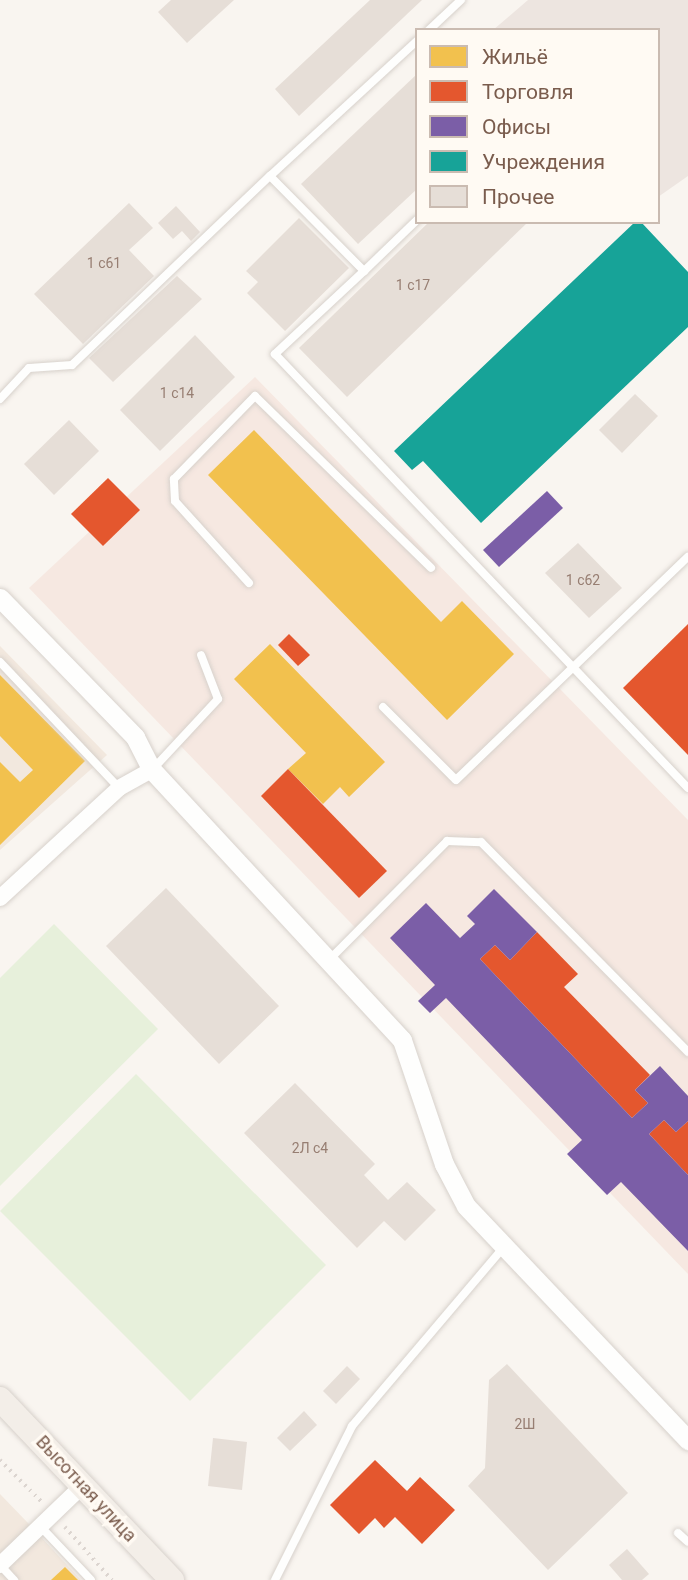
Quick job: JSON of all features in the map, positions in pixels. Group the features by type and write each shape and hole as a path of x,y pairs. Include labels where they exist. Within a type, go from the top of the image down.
{"main road":[{"name":"Высотная улица","path":"0,1399 172,1580"}],"street":[{"path":"0,598 135,737 152,770 402,1040 444,1164 466,1206 688,1440"},
{"path":"0,898 119,788 152,770"},
{"path":"0,1565 83,1485"}],"lane":[{"path":"431,28 461,0"},
{"path":"0,399 29,368 72,365 270,176 415,43"},
{"path":"270,176 364,271"},
{"path":"415,222 275,354 688,788"},
{"path":"249,583 175,501 174,479 255,396 432,568"},
{"path":"383,707 457,780 688,557"},
{"path":"152,770 218,699 201,655"},
{"path":"0,662 119,788"},
{"path":"327,962 447,841 481,842 688,1052"},
{"path":"275,1580 352,1426 503,1248"},
{"path":"40,1526 91,1580"},
{"path":"678,1533 688,1542"},
{"path":"0,1565 14,1580"}],"shaded area":[{"path":"528,0 688,0 688,176 660,196 660,28 495,28"},
{"path":"255,377 688,820 688,1274 29,588"},
{"path":"0,646 107,755 0,850"},
{"path":"0,1494 28,1523 81,1580 0,1580"}],"green space":[{"path":"54,924 158,1029 0,1186 0,978"},
{"path":"136,1074 326,1265 190,1401 0,1211"}],"building: Жильё":[{"path":"254,430 441,622 462,601 514,654 447,720 208,475"},
{"path":"270,644 385,762 349,797 340,787 323,804 288,769 306,753 234,679"},
{"path":"0,675 85,761 0,845 0,762 20,782 33,770 0,736"},
{"path":"65,1567 78,1580 51,1580"}],"building: Торговля":[{"path":"108,478 140,510 103,546 71,514"},
{"path":"688,624 688,755 623,688"},
{"path":"289,634 310,655 298,666 278,645"},
{"path":"288,769 387,871 359,898 261,796"},
{"path":"537,932 578,974 564,987 650,1075 635,1090 648,1103 632,1118 480,959 495,945 510,960"},
{"path":"664,1120 676,1132 688,1121 688,1175 649,1134"},
{"path":"375,1460 407,1491 420,1477 455,1510 422,1544 395,1517 384,1528 375,1518 359,1534 330,1505"}],"building: Офисы":[{"path":"547,491 563,508 499,567 483,550"},
{"path":"494,889 537,932 510,960 495,945 480,959 632,1118 648,1103 635,1090 660,1066 688,1096 688,1121 676,1132 664,1120 649,1134 688,1175 688,1251 621,1182 607,1195 567,1154 582,1140 446,998 430,1013 418,1001 435,985 390,938 426,903 460,938 475,924 467,916"}],"building: Учреждения":[{"path":"633,224 643,224 688,272 688,327 481,523 423,461 412,470 394,451"}],"building: Прочее":[{"path":"171,0 234,0 187,43 158,12"},
{"path":"370,0 422,0 299,116 275,89"},
{"path":"415,76 415,191 358,244 301,184"},
{"path":"129,203 153,228 129,250 154,276 83,344 34,294"},
{"path":"176,206 200,232 191,241 182,231 173,239 158,223"},
{"path":"299,218 349,268 285,331 247,293 258,282 246,271"},
{"path":"427,224 526,224 347,397 299,348"},
{"path":"177,276 202,299 113,382 89,358"},
{"path":"195,335 235,377 160,451 120,410"},
{"path":"635,394 658,416 622,453 599,430"},
{"path":"69,420 99,451 54,495 24,464"},
{"path":"578,543 622,588 589,618 545,573"},
{"path":"166,888 279,1006 219,1064 106,946"},
{"path":"295,1083 375,1164 364,1175 388,1200 407,1182 436,1210 405,1241 384,1221 357,1248 244,1133"},
{"path":"507,1364 628,1493 548,1570 468,1486 485,1468 489,1380"},
{"path":"347,1366 360,1379 336,1404 323,1391"},
{"path":"304,1411 317,1425 290,1451 277,1438"},
{"path":"213,1438 247,1442 242,1490 208,1486"},
{"path":"627,1549 649,1574 642,1580 622,1580 609,1565"}]}
